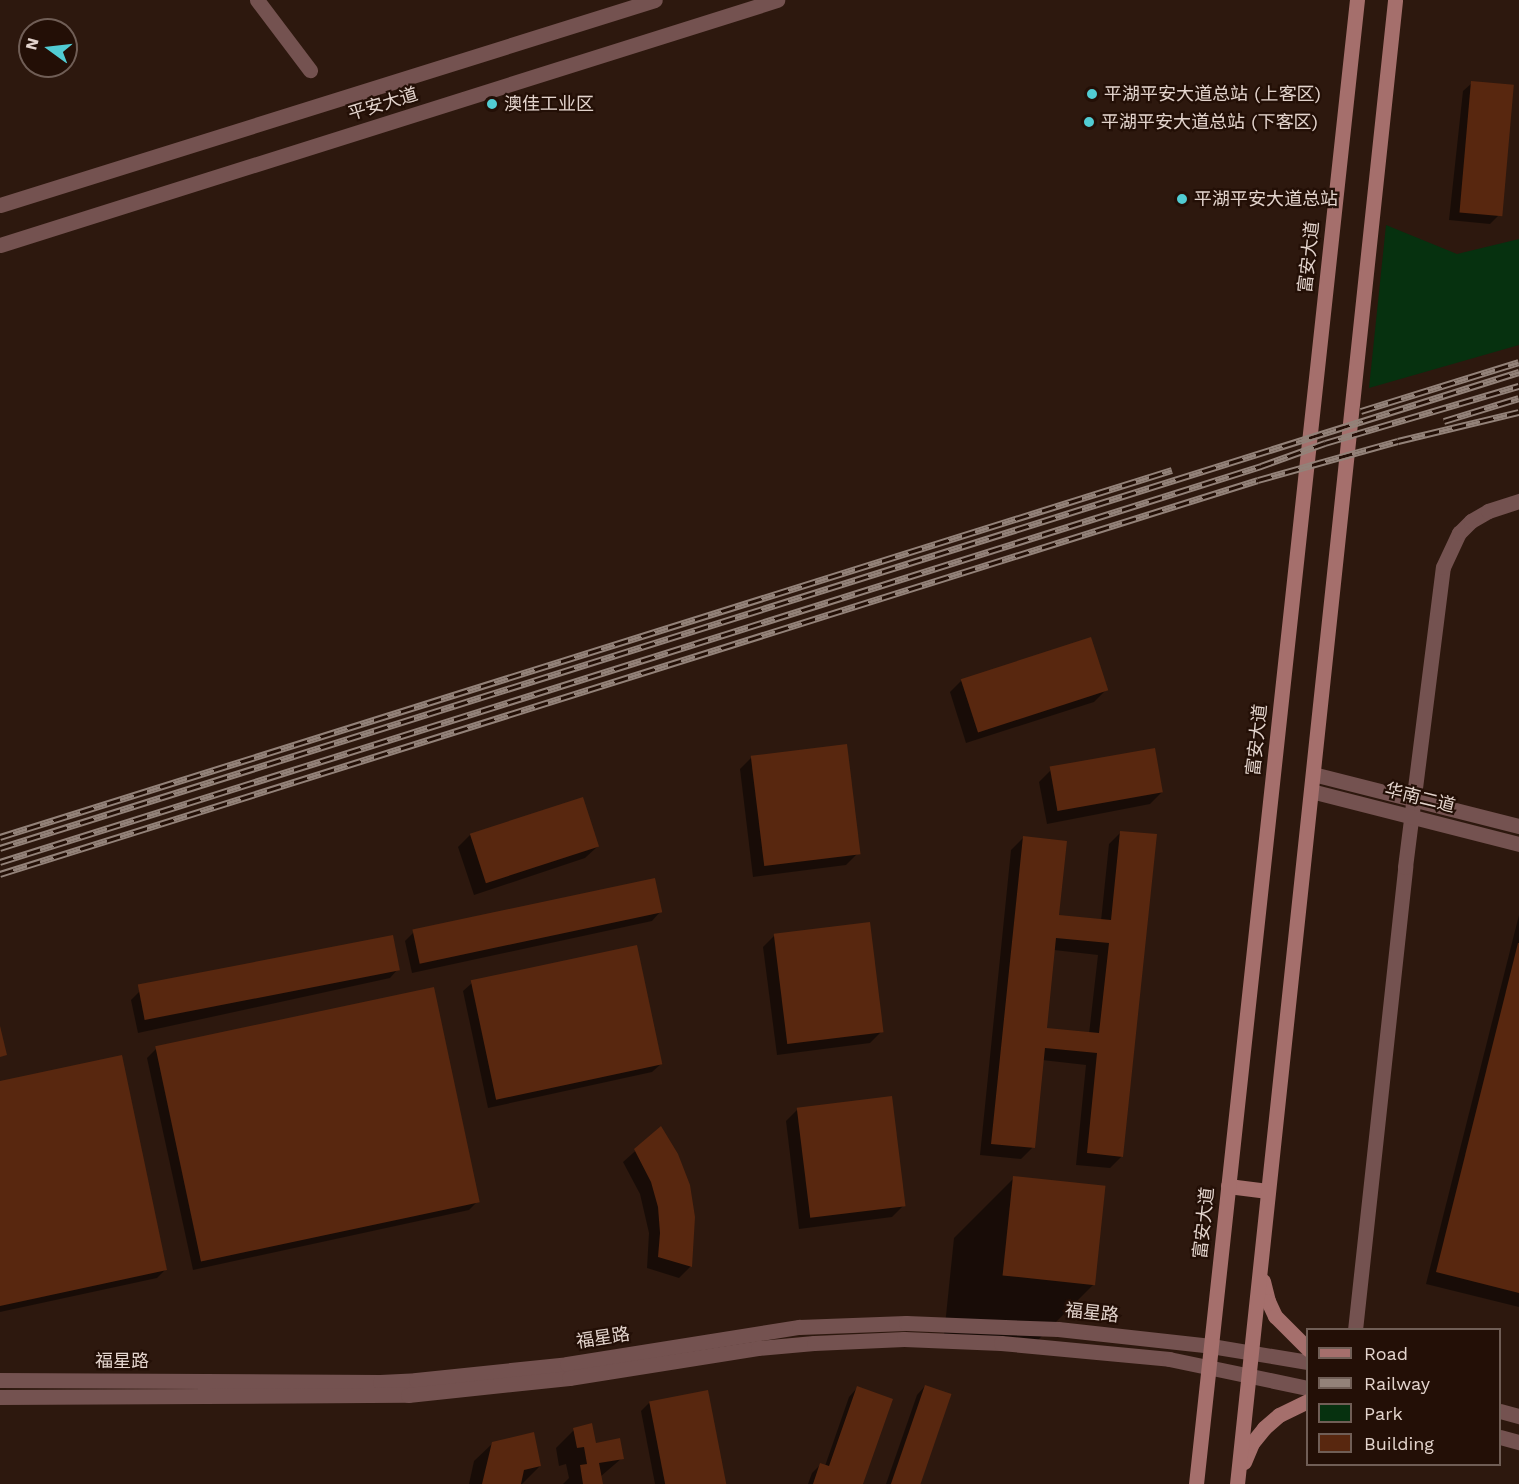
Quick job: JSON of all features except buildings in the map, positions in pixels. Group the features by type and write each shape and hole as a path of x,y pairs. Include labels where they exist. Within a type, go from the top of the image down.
{"main road":[{"name":"富安大道","path":"1196,1484 1357,0"},
{"path":"1237,1483 1395,0"},
{"path":"1228,1186 1268,1191"},
{"path":"1261,1264 1265,1293 1275,1316 1306,1347"},
{"path":"1237,1483 1252,1443 1264,1428 1280,1415 1306,1402"}],"street":[{"path":"257,0 310,70"},
{"name":"平安大道","path":"0,205 655,0"},
{"name":"平安大道","path":"0,245 777,0"},
{"path":"1355,1328 1411,816 1443,567 1459,533 1471,521 1488,511 1519,501"},
{"name":"华南二道","path":"1313,774 1519,826"},
{"name":"华南二道","path":"1311,791 1519,844"},
{"name":"福星路","path":"0,1380 381,1382 416,1380 567,1364 799,1327 856,1323 1008,1326 1210,1346 1306,1362"},
{"name":"福星路","path":"0,1397 408,1395 549,1381 758,1348 861,1340 1001,1343 1169,1359 1209,1365 1306,1388"},
{"path":"1501,1411 1519,1416"},
{"path":"1501,1437 1519,1442"}],"green space":[{"path":"1386,225 1457,254 1519,239 1519,345 1369,388"}],"railway":[{"path":"1361,411 1519,362"},
{"path":"0,848 1519,372"},
{"path":"0,862 1261,466 1325,443 1519,386"},
{"path":"1444,421 1519,398"},
{"path":"0,874 1258,480 1398,441 1519,412"},
{"path":"0,837 1172,470"}],"place":[{"name":"平湖平安大道总站 (上客区)","path":"1092,94"},
{"name":"澳佳工业区","path":"492,104"},
{"name":"平湖平安大道总站 (下客区)","path":"1089,122"},
{"name":"平湖平安大道总站","path":"1182,199"}]}
